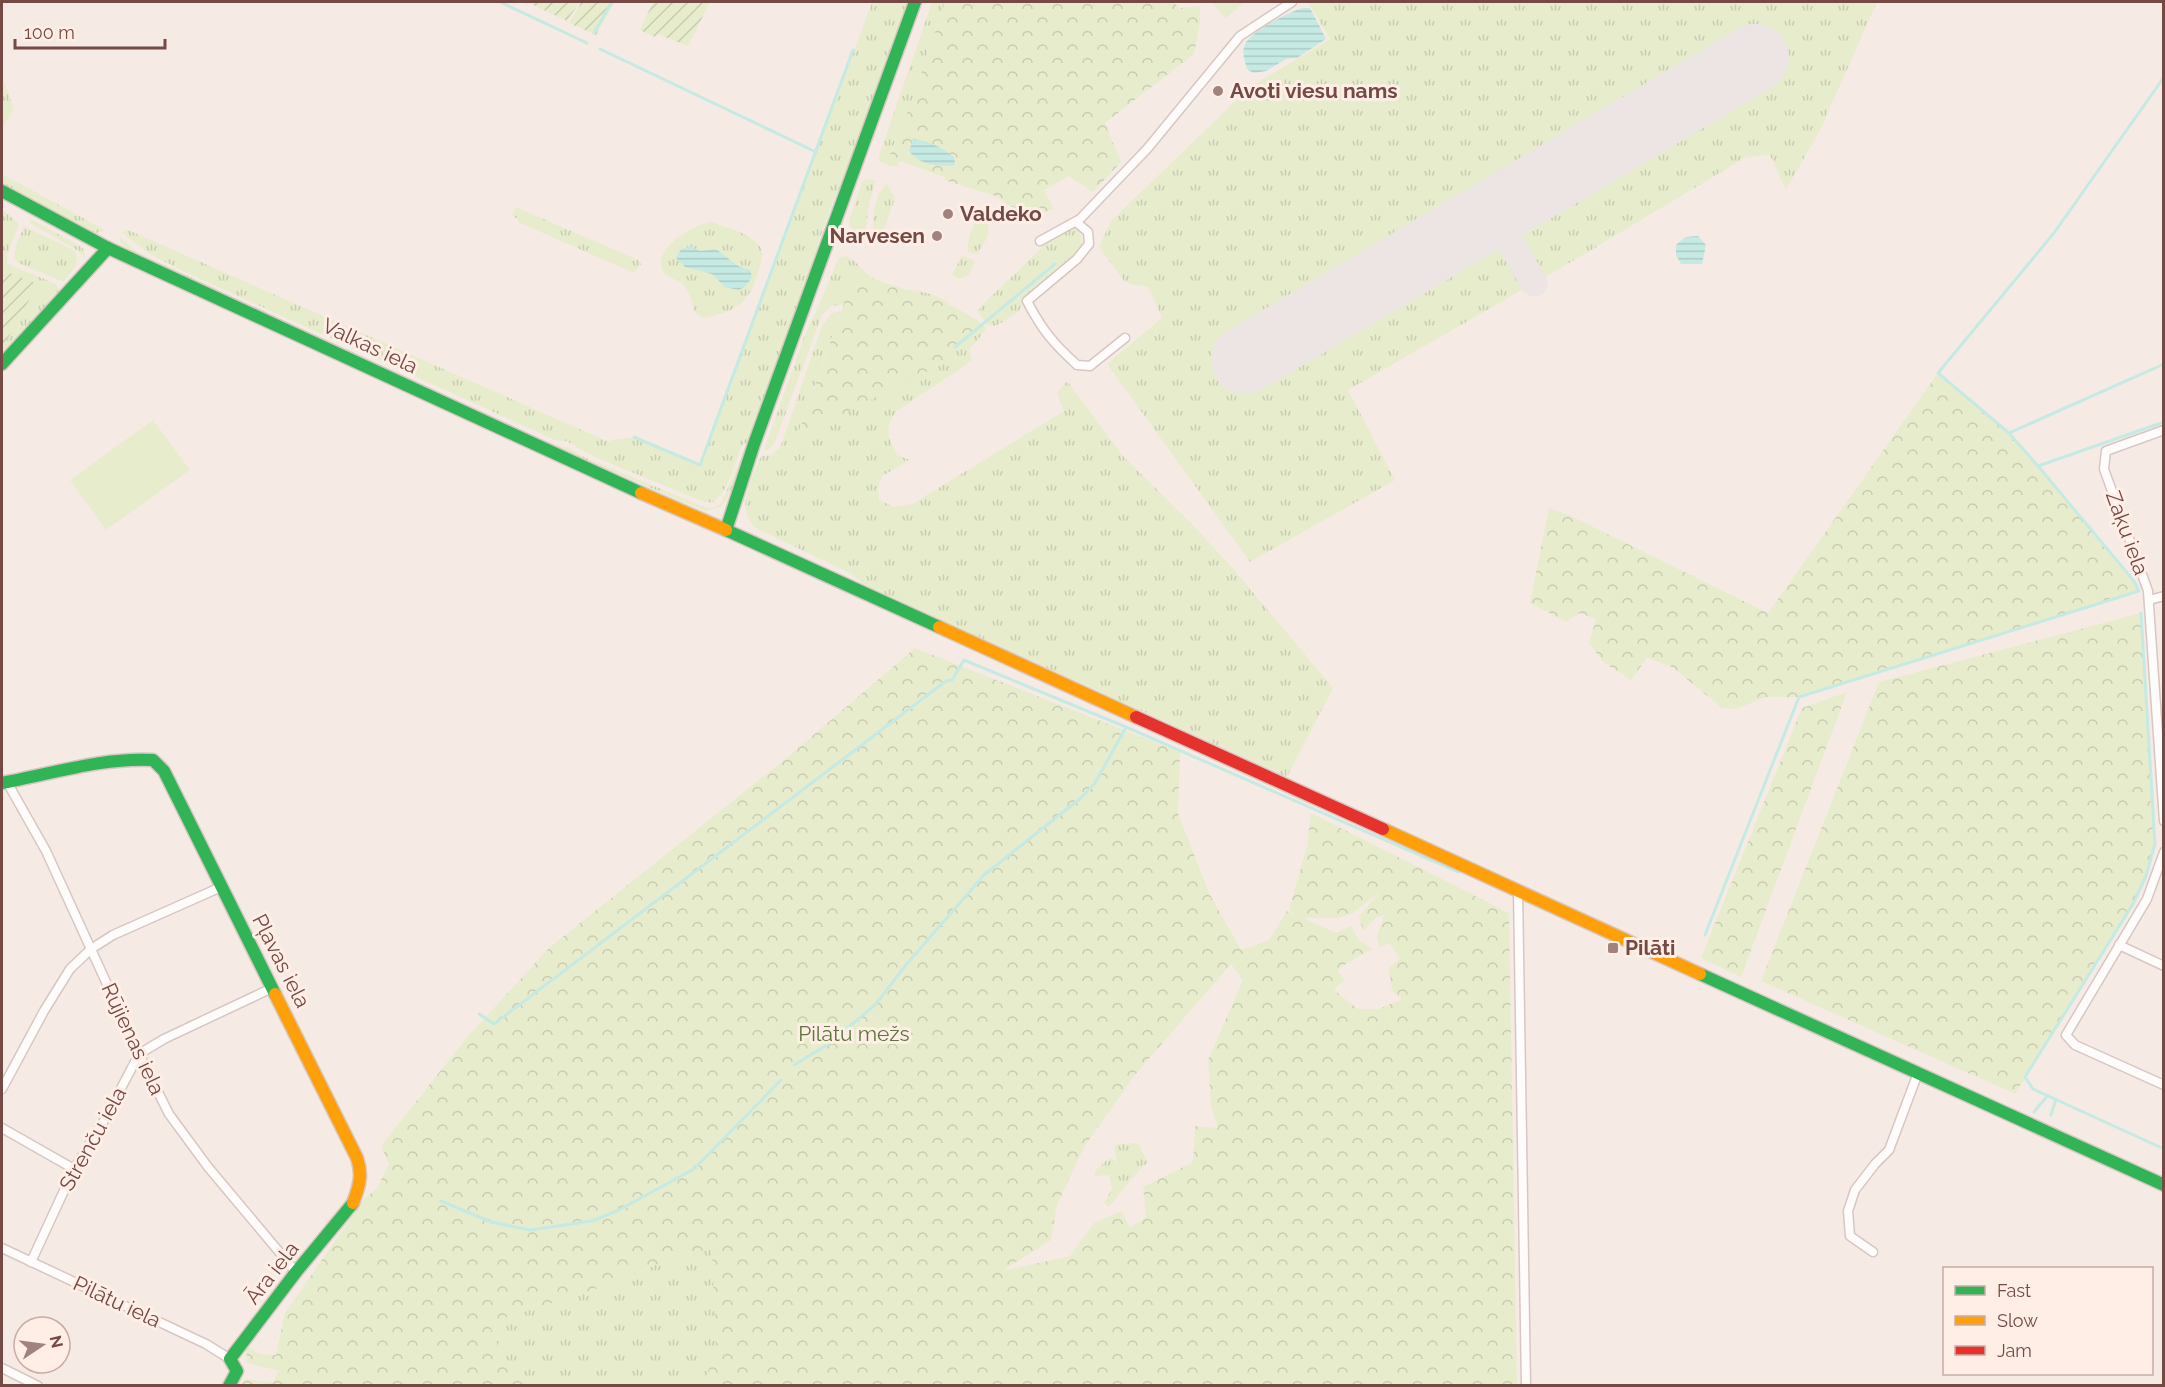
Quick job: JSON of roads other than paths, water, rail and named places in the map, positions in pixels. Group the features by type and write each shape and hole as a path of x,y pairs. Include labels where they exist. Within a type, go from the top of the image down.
{"main road":[{"path":"726,530 754,444 915,2"},
{"name":"Valkas iela","path":"2,190 108,248 691,516 2163,1185"},
{"path":"2,364 108,248"},
{"name":"Pļavas iela","path":"4,782 136,759 153,760 164,771 357,1158 361,1170 360,1185"},
{"name":"Āra iela","path":"230,1359 296,1272 352,1205 360,1185"},
{"path":"229,1386 237,1371 230,1359"}],"street":[{"path":"1040,241 1076,222 1147,148 1240,36 1292,2"},
{"path":"1076,222 1088,232 1089,244 1077,259 1027,301 1040,326 1053,343 1077,365 1090,366 1125,338"},
{"name":"Zaķu iela","path":"2163,430 2106,451 2104,469 2148,591 2163,821"},
{"path":"2149,600 2163,596"},
{"path":"2154,674 2163,671"},
{"name":"Rūjienas iela","path":"4,782 46,851 169,1114 208,1167 296,1272"},
{"path":"2163,852 2146,899 2066,1035 2075,1045 2163,1085"},
{"path":"2,1089 44,1011 70,969 91,949 113,935 221,887"},
{"path":"1518,891 1526,1386"},
{"path":"2119,945 2163,966"},
{"name":"Strenču iela","path":"30,1262 74,1169 105,1119 139,1054 164,1038 272,988"},
{"path":"1873,1252 1850,1236 1848,1211 1855,1190 1889,1150 1918,1073"},
{"path":"2,1128 74,1169"},
{"name":"Pilātu iela","path":"2,1248 206,1344 230,1359"},
{"path":"2,1368 33,1384"}],"water":[{"path":"1302,8 1310,8 1326,39 1297,58 1286,59 1266,71 1254,73 1248,70 1243,53 1244,47 1252,36 1269,24"},
{"path":"913,139 940,147 954,157 955,164 953,166 935,165 923,162 909,151"},
{"path":"1698,236 1706,245 1702,264 1681,264 1676,255 1676,245 1685,237"},
{"path":"690,246 700,251 716,249 738,266 750,270 752,277 746,286 739,290 725,287 712,274 685,267 676,258 681,249"}],"waterway":[{"path":"500,2 587,43"},
{"path":"594,33 612,2"},
{"path":"600,49 816,152"},
{"path":"634,437 700,465 853,50"},
{"path":"1705,935 1799,697 2139,591 2134,581 2009,433 1938,373 2054,233 2164,77"},
{"path":"955,347 1055,264"},
{"path":"2009,433 2164,364"},
{"path":"2038,466 2164,422"},
{"path":"2141,613 2155,844 2146,876 2133,904 2025,1077 2033,1089 2164,1149"},
{"path":"479,1014 494,1024 946,681 952,680 964,660 1126,727 1458,872"},
{"path":"794,1065 827,1045 875,1005 906,965 984,875 1082,797 1095,783 1126,727"},
{"path":"441,1201 491,1222 530,1230 592,1221 617,1211 694,1169 781,1080"},
{"path":"2034,1112 2048,1095"},
{"path":"2051,1115 2056,1099"}],"place":[{"name":"Avoti viesu nams","path":"1218,91"},
{"name":"Valdeko","path":"948,214"},
{"name":"Narvesen","path":"937,236"},
{"name":"Pilāti","path":"1613,948"}],"park label":[{"name":"Pilātu mežs","path":"854,1034"}]}
